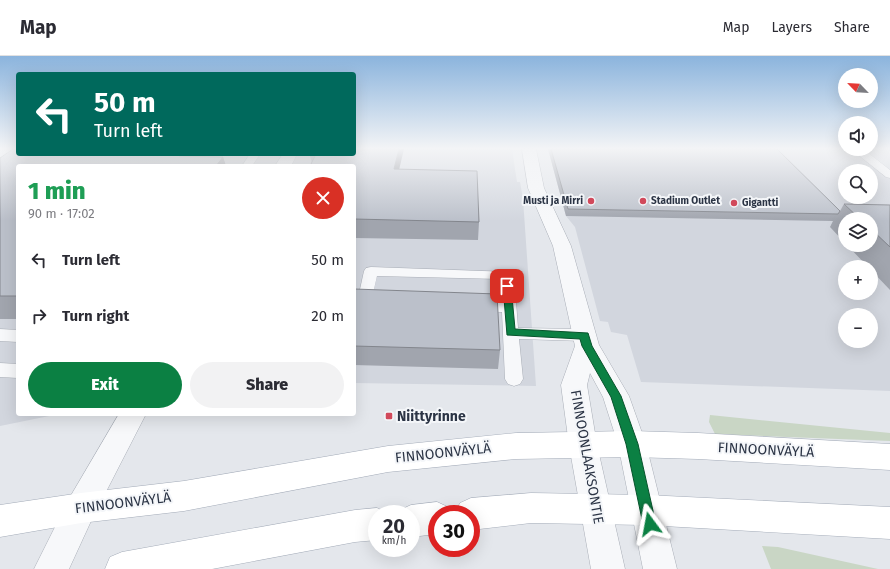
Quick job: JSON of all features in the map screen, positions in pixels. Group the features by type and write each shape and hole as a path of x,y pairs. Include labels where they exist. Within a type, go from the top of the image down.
{"main road":[{"name":"FINNOONVÄYLÄ","path":"0,521 81,508 184,496 388,459 516,446 632,444 698,446 890,457"},
{"path":"480,513 531,508 646,510 890,522"},
{"path":"122,569 332,530 368,525"}],"street":[{"path":"533,173 536,188 562,246 586,341 616,396 632,444 660,569"},
{"name":"FINNOONLAAKSONTIE","path":"586,341 574,385 583,445 608,569"},
{"path":"51,569 81,508 132,416"}],"lane":[{"path":"509,307 364,303 371,271 506,275 509,307 514,379"},
{"path":"511,333 586,341"},
{"path":"0,336 16,336"},
{"path":"0,370 16,371"}],"shaded area":[{"path":"10,173 16,173 16,416 49,416 0,426 0,180"},
{"path":"356,173 516,173 517,182 520,182 523,199 536,386 356,383"},
{"path":"554,173 838,173 838,204 878,204 878,173 890,173 890,391 641,382 627,335 611,332 608,322 600,321 575,227 566,216"}],"green space":[{"path":"710,415 890,433 890,441 715,434 709,422"},
{"path":"762,546 778,547 878,569 771,569"}],"building":[{"path":"0,173 16,173 16,296 0,296"},
{"path":"356,173 477,173 479,222 356,219"},
{"path":"558,173 801,173 840,211 838,214 568,209"},
{"path":"844,204 890,205 890,247 878,236 878,212 853,212"},
{"path":"356,289 497,294 500,350 356,346"}],"place":[{"name":"Musti ja Mirri","path":"591,201"},
{"name":"Stadium Outlet","path":"643,201"},
{"name":"Gigantti","path":"734,203"},
{"name":"Niittyrinne","path":"389,416"}],"route":[{"path":"507,286 511,333 584,335 587,346 616,396 632,444 650,524"}]}
